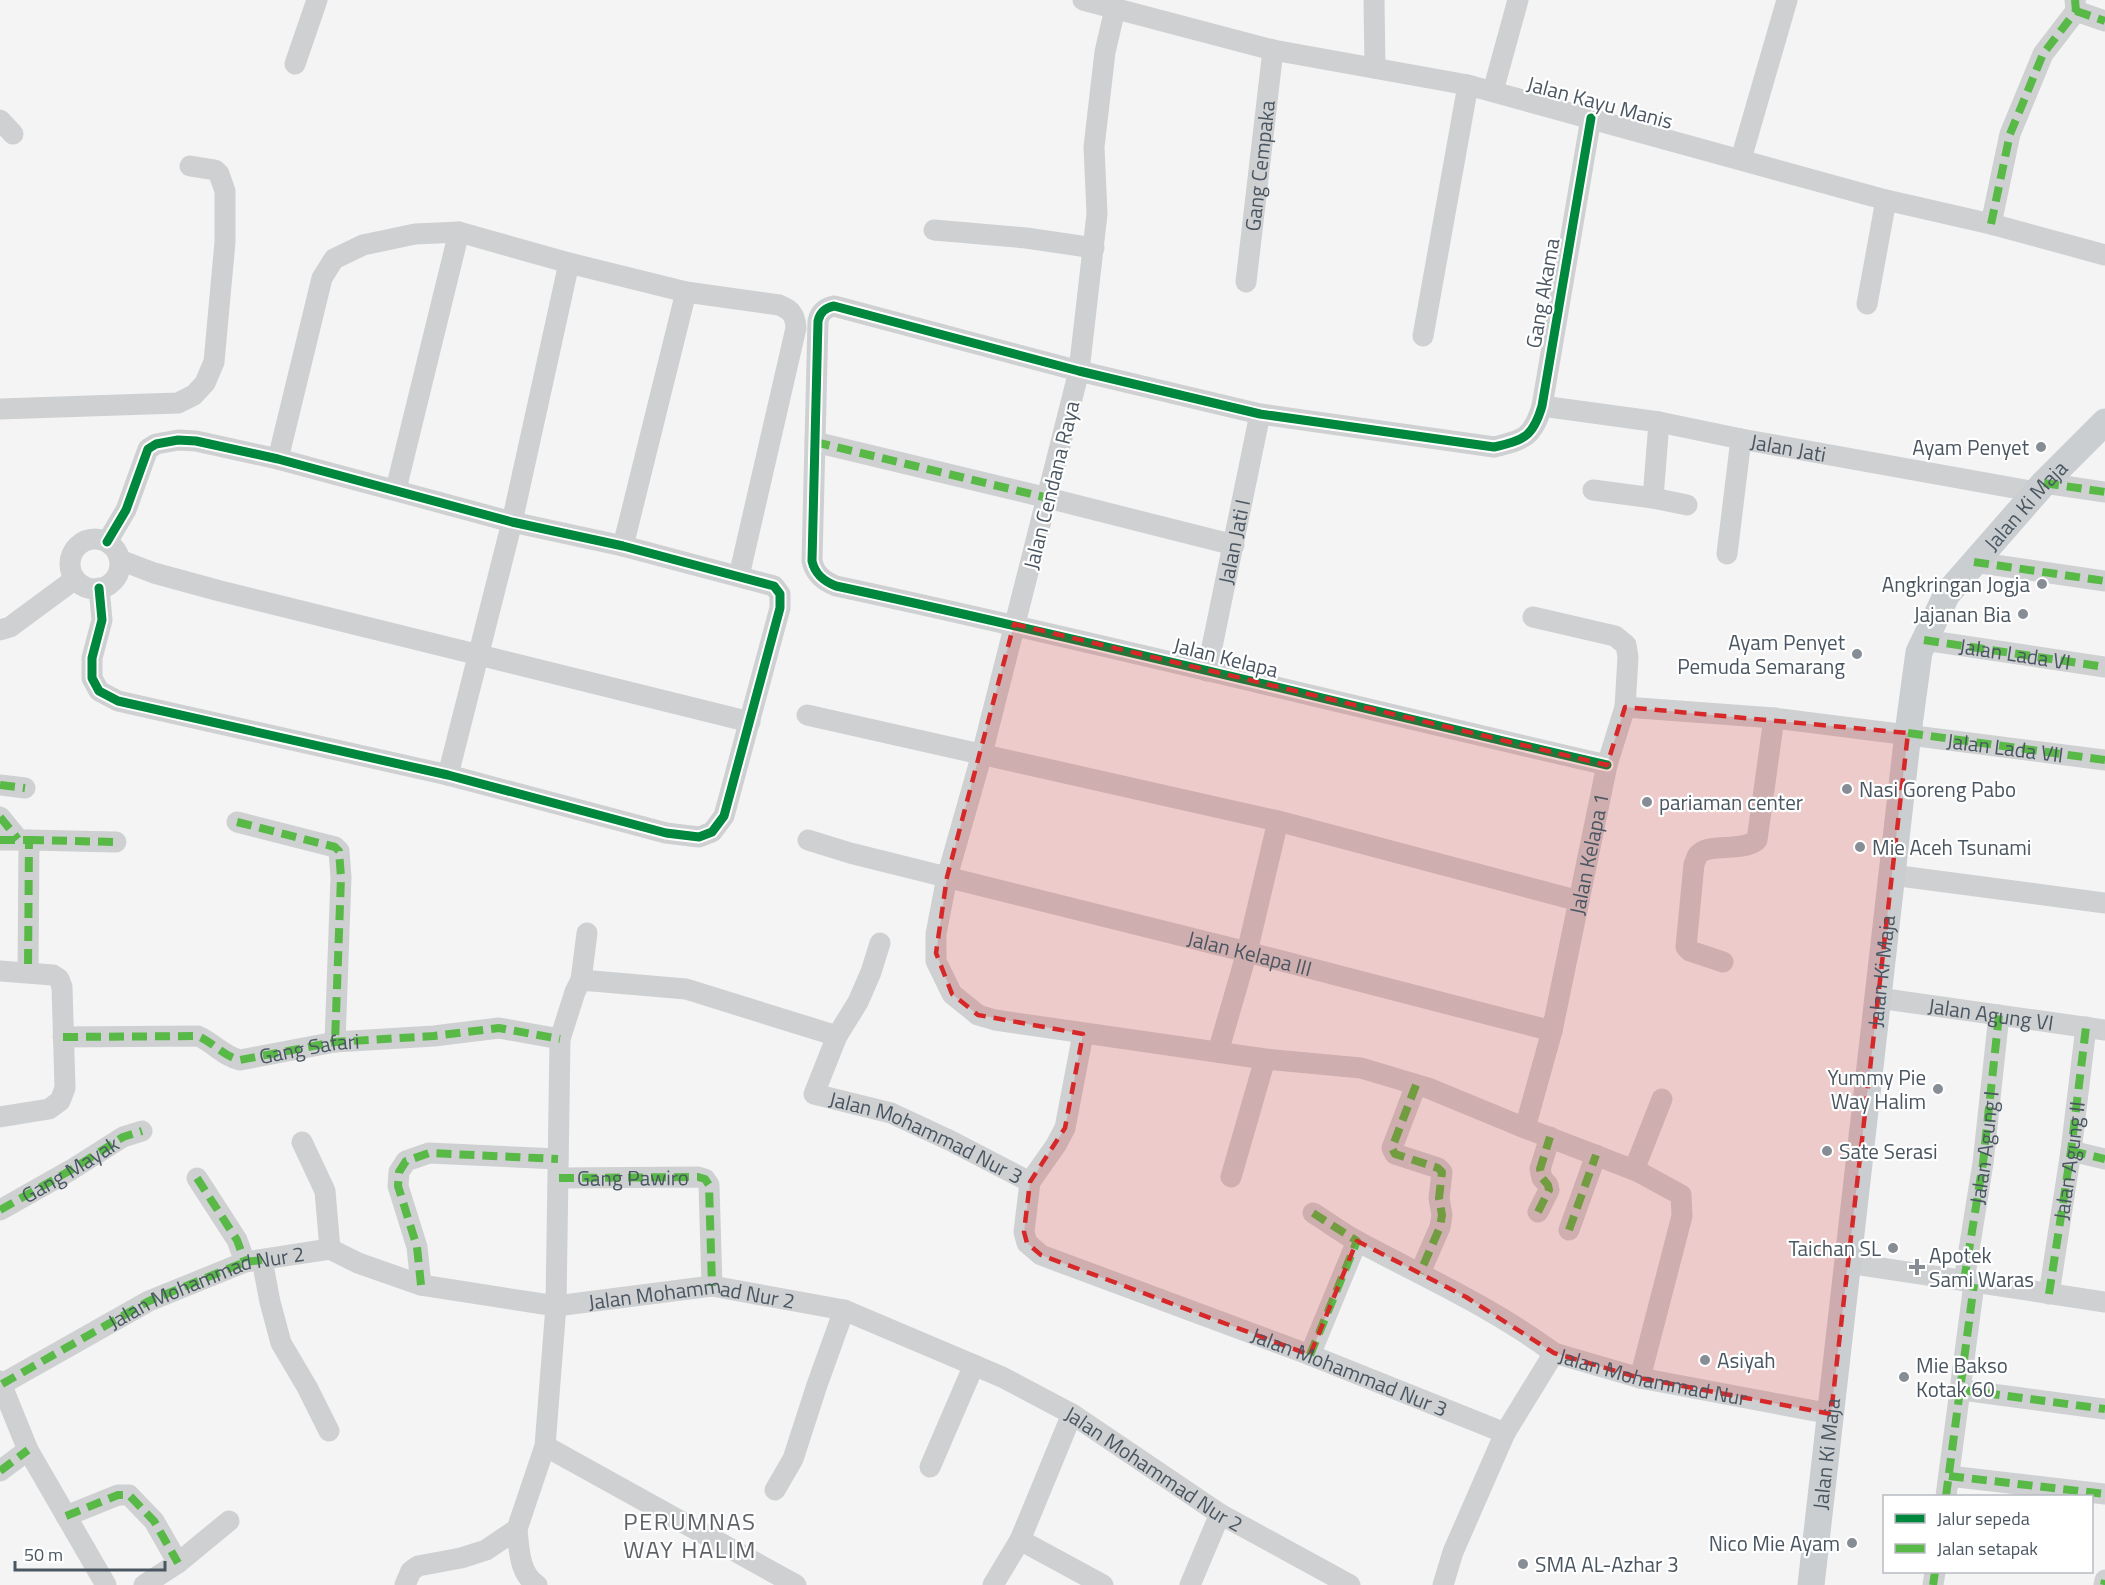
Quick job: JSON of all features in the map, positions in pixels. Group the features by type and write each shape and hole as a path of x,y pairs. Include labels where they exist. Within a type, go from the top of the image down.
{"main road":[{"name":"Jalan Ki Maja","path":"1811,1585 1919,652 1947,594 2040,488 2105,422"}],"street":[{"path":"295,64 317,0"},
{"name":"Jalan Kayu Manis","path":"1083,0 1273,50 1493,91 1886,200 2105,255"},
{"path":"1374,0 1375,68"},
{"path":"1493,91 1518,0"},
{"path":"1740,159 1787,0"},
{"path":"1991,225 2010,134 2043,54 2075,5 2105,21"},
{"name":"Jalan Cendana Raya","path":"1083,1034 995,1020 978,1015 952,994 936,961 936,934 947,877 982,754 1079,371 1094,248 1096,214 1094,147 1105,52 1115,9"},
{"name":"Gang Cempaka","path":"1246,282 1273,50"},
{"path":"1423,336 1468,85"},
{"name":"Gang Akama","path":"1260,414 1494,447 1517,442 1531,433 1542,406 1591,118"},
{"path":"0,409 178,403 194,395 205,382 214,362 225,242 225,191 219,174 215,170 190,166"},
{"path":"1867,304 1886,200"},
{"path":"933,230 1026,238 1094,248"},
{"path":"396,489 459,232"},
{"path":"278,459 322,278 334,259 363,245 415,234 459,232 569,263 686,292 779,305 791,310 796,318 796,328 739,576"},
{"path":"448,775 512,522 569,263"},
{"path":"623,546 686,292"},
{"path":"1234,545 815,442 818,321 820,314 826,308 834,306 1079,371 1260,414"},
{"name":"Jalan Jati","path":"1542,406 1659,422 1741,439 2040,488 2105,492"},
{"name":"Jalan Jati I","path":"1207,671 1260,414"},
{"path":"1653,498 1659,422"},
{"path":"1727,554 1741,439"},
{"path":"99,588 102,620 92,658 92,678 99,691 118,701 448,775 666,833 699,837 712,832 724,816 781,599 774,586 739,576 623,546 512,522 396,489 196,441 178,440 156,444 148,449 126,510 107,542"},
{"name":"Jalan Kelapa","path":"815,442 812,561 814,569 822,579 836,586 1014,624 1607,765"},
{"path":"1593,490 1687,505"},
{"path":"90,539 107,542 117,552 120,569 110,584 99,588 86,587 75,579 71,571 72,553 78,546 90,539"},
{"path":"120,560 154,573 220,591 750,723"},
{"path":"1974,562 2105,581"},
{"path":"0,630 10,627 75,579"},
{"name":"Jalan Kelapa 1","path":"1525,1128 1552,1031 1607,765 1624,707 1629,657 1626,645 1615,636 1533,617"},
{"name":"Jalan Lada VI","path":"1924,640 2105,667"},
{"path":"1624,707 1774,717 1908,733"},
{"path":"807,715 1278,821 1579,901"},
{"path":"1723,962 1692,952 1686,947 1694,864 1697,855 1705,850 1744,846 1757,840 1774,717"},
{"name":"Jalan Lada VII","path":"1908,733 2105,760"},
{"path":"0,785 25,788"},
{"path":"0,817 16,840 28,972"},
{"path":"1218,1053 1247,952 1278,821"},
{"path":"237,822 335,847 339,851 341,877 335,1042"},
{"path":"16,840 116,842"},
{"name":"Jalan Kelapa III","path":"808,840 850,854 1247,952 1552,1031"},
{"path":"1892,875 2105,903"},
{"path":"537,1585 520,1562 517,1529 545,1446 556,1306 560,1039 580,980 587,933"},
{"path":"580,980 686,989 837,1036 858,1002 880,943"},
{"path":"0,971 53,975 59,979 62,987 65,1088 60,1101 49,1109 0,1118"},
{"name":"Jalan Agung VI","path":"1878,998 2095,1029"},
{"name":"Jalan Agung I","path":"1948,1486 1962,1390 1969,1282 1999,1015"},
{"name":"Gang Safari","path":"63,1037 198,1036 209,1041 230,1058 240,1060 335,1042 434,1036 499,1028 560,1039"},
{"name":"Jalan Agung II","path":"2049,1294 2071,1151 2095,1029"},
{"path":"1030,1182 1065,1128 1083,1034 1265,1059 1361,1068 1416,1084 1634,1170 1681,1195 1682,1216 1640,1378"},
{"name":"Jalan Mohammad Nur 3","path":"837,1036 814,1094 891,1113 1030,1182 1024,1232 1027,1243 1041,1255 1310,1355 1504,1433"},
{"path":"1231,1178 1265,1059"},
{"path":"1416,1084 1392,1148 1395,1154 1438,1168 1442,1172 1439,1198 1442,1215 1440,1227 1420,1273"},
{"path":"1634,1170 1662,1099"},
{"name":"Gang Mayak","path":"0,1210 72,1170 123,1137 142,1131"},
{"path":"1538,1212 1549,1190 1540,1169 1550,1137"},
{"path":"302,1142 325,1191 330,1249"},
{"path":"2071,1151 2105,1159"},
{"path":"422,1285 417,1247 398,1186 399,1172 406,1161 429,1153 559,1168"},
{"path":"1569,1230 1596,1155"},
{"name":"Gang Pawiro","path":"559,1168 705,1179 709,1185 712,1286"},
{"path":"197,1178 237,1240 254,1261 270,1302 281,1343 329,1431"},
{"path":"1313,1213 1357,1241 1519,1327 1554,1353"},
{"path":"1310,1355 1357,1241"},
{"name":"Jalan Mohammad Nur 2","path":"1,1382 149,1300 254,1261 330,1249 358,1263 422,1285 556,1306 712,1286 844,1310 1002,1377 1072,1414 1220,1514 1350,1585"},
{"path":"1848,1263 2105,1302"},
{"path":"775,1490 793,1459 816,1386 844,1310"},
{"name":"Jalan Mohammad Nur","path":"1443,1585 1453,1552 1504,1433 1554,1353 1640,1378 1831,1414"},
{"path":"930,1467 974,1365"},
{"path":"1,1382 28,1450 106,1585"},
{"path":"1962,1390 2105,1409"},
{"path":"993,1585 1020,1540 1072,1414"},
{"path":"545,1446 796,1585"},
{"path":"0,1471 28,1450"},
{"path":"1948,1486 2105,1494"},
{"path":"66,1516 118,1495 129,1495 154,1521 178,1563"},
{"path":"1190,1585 1220,1514"},
{"path":"144,1585 178,1563 229,1521"},
{"path":"405,1585 411,1571 418,1566 461,1558 486,1550 517,1529"},
{"path":"1020,1540 1104,1585"},
{"path":"2104,1585 2105,1580"}],"highlighted area":[{"path":"1014,624 1607,765 1625,707 1908,733 1831,1414 1640,1378 1554,1353 1466,1297 1357,1241 1310,1355 1041,1255 1027,1243 1024,1232 1030,1182 1065,1128 1083,1034 978,1015 952,994 936,953 947,877"}],"marked path":[{"path":"1991,224 2010,134 2043,54 2076,11 2075,0"},
{"path":"2076,11 2105,21"},
{"path":"815,442 1048,498"},
{"path":"2044,483 2105,492"},
{"path":"1974,562 2105,581"},
{"path":"1924,640 2105,667"},
{"path":"1908,733 2105,760"},
{"path":"0,785 25,788"},
{"path":"0,817 18,839"},
{"path":"237,822 335,847 339,851 341,877 335,1042"},
{"path":"0,840 29,840 28,972"},
{"path":"29,840 116,842"},
{"path":"1964,1281 1983,1163 1999,1015"},
{"path":"2049,1294 2071,1151 2086,1027"},
{"path":"63,1037 198,1036 229,1056 240,1060 335,1042 434,1036 499,1028 560,1039"},
{"path":"1416,1085 1392,1148 1395,1154 1438,1168 1442,1172 1439,1198 1442,1215 1440,1227 1420,1273"},
{"path":"0,1210 71,1170 123,1137 142,1131"},
{"path":"1538,1212 1549,1190 1540,1169 1550,1137"},
{"path":"2071,1151 2105,1159"},
{"path":"421,1285 417,1247 398,1186 399,1172 406,1161 429,1153 558,1159"},
{"path":"1569,1230 1596,1155"},
{"path":"559,1178 698,1177 705,1179 709,1185 712,1286"},
{"path":"197,1178 237,1240 245,1262"},
{"path":"1310,1355 1357,1241 1313,1213"},
{"path":"2,1384 149,1301 245,1262 262,1260"},
{"path":"1946,1495 1974,1284"},
{"path":"1962,1390 2105,1409"},
{"path":"0,1471 28,1450"},
{"path":"1949,1476 2105,1494"},
{"path":"66,1516 118,1495 129,1495 154,1521 178,1563"},
{"path":"1933,1585 1935,1573"},
{"path":"2104,1585 2105,1580"}],"cycle path":[{"path":"1591,118 1542,406 1535,424 1526,436 1494,447 1260,414 1079,371 834,306 823,311 818,321 812,561 820,576 836,586 1126,651 1607,765"},
{"path":"99,588 102,620 92,658 92,678 99,691 118,701 448,775 666,833 699,837 712,832 724,816 780,608 780,594 774,586 623,546 512,522 278,459 196,441 178,440 156,444 148,449 126,510 107,542"}],"place":[{"name":"Ayam Penyet","path":"2041,447"},
{"name":"Angkringan Jogja","path":"2042,584"},
{"name":"Jajanan Bia","path":"2023,614"},
{"name":"Ayam Penyet Pemuda Semarang","path":"1857,654"},
{"name":"Nasi Goreng Pabo","path":"1847,789"},
{"name":"pariaman center","path":"1647,802"},
{"name":"Mie Aceh Tsunami","path":"1860,847"},
{"name":"Yummy Pie Way Halim","path":"1938,1089"},
{"name":"Sate Serasi","path":"1827,1151"},
{"name":"Taichan SL","path":"1893,1248"},
{"name":"Apotek Sami Waras","path":"1917,1267"},
{"name":"Asiyah","path":"1705,1360"},
{"name":"Mie Bakso Kotak 60","path":"1904,1377"},
{"name":"Nico Mie Ayam","path":"1852,1543"},
{"name":"SMA AL-Azhar 3","path":"1523,1564"}],"district":[{"name":"PERUMNAS WAY HALIM","path":"690,1535"}]}
